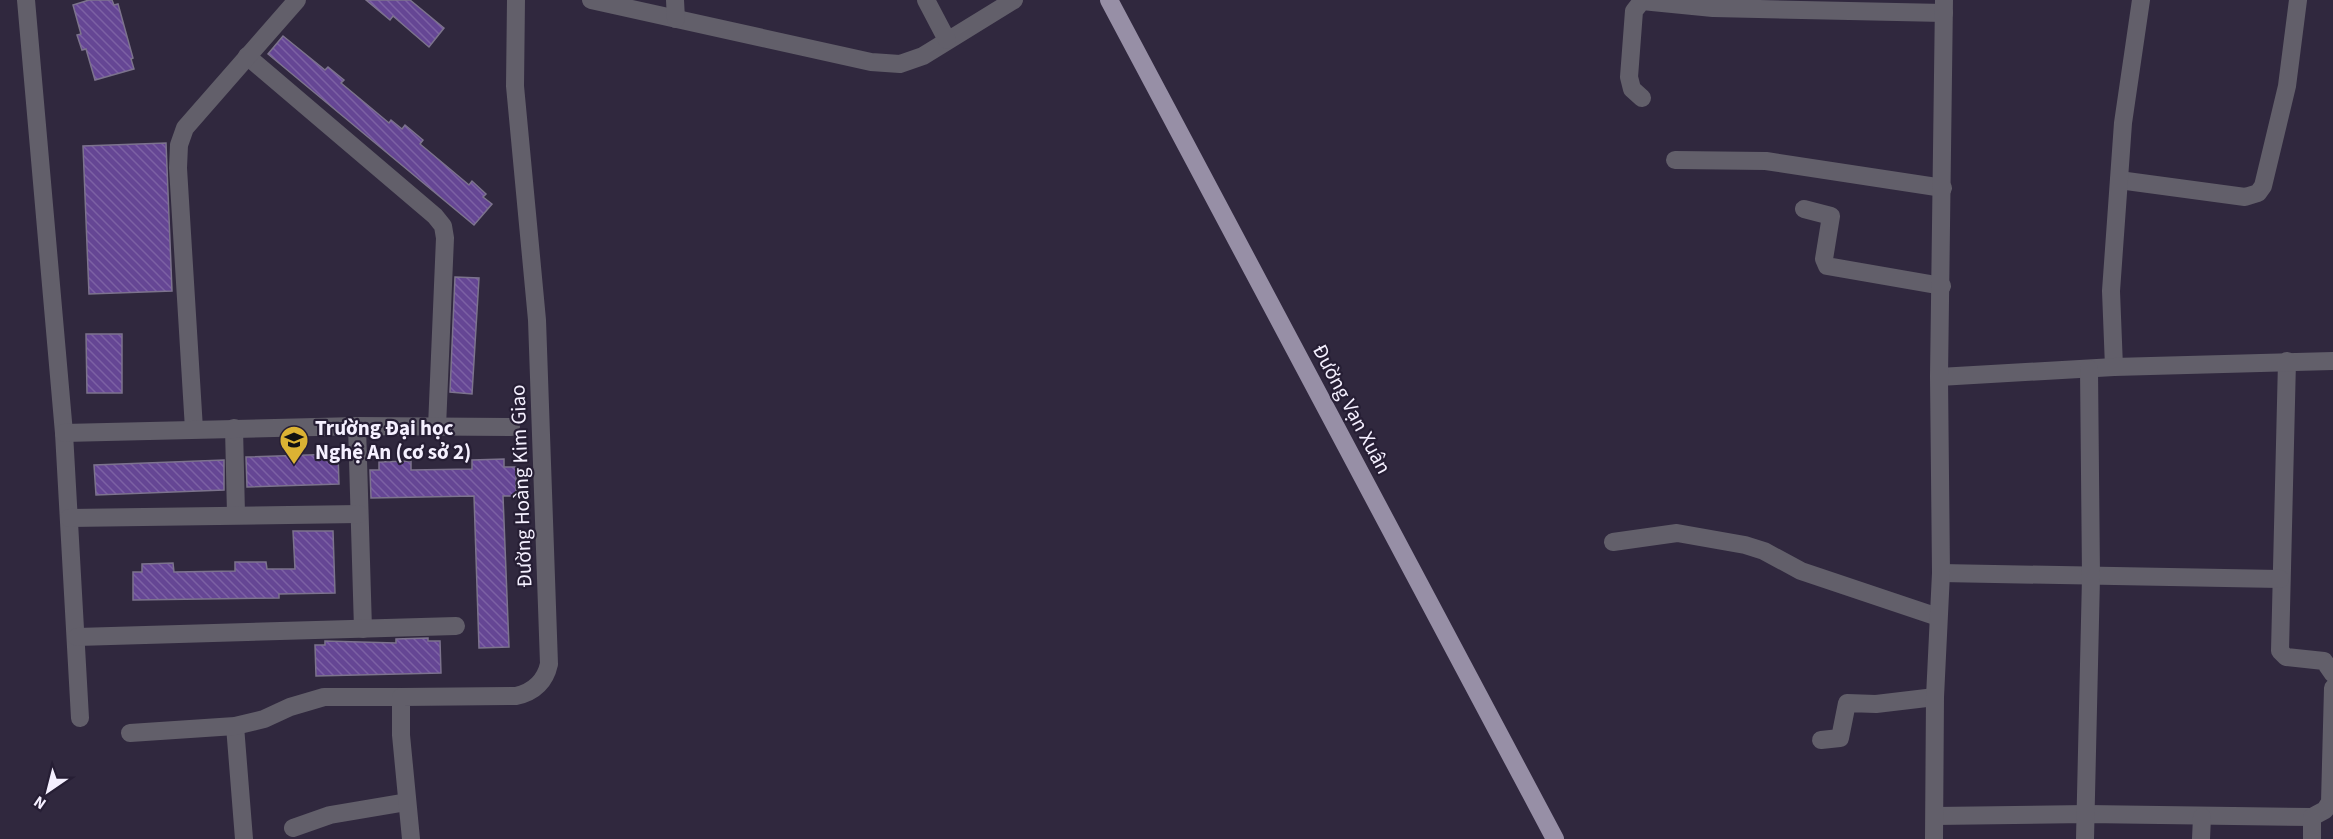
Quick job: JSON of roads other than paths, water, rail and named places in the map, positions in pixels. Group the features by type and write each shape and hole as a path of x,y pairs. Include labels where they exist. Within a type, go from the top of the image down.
{"main road":[{"name":"Đường Vạn Xuân","path":"1109,0 1555,839"}],"street":[{"path":"26,0 64,433 80,718"},
{"path":"194,429 178,168 179,145 185,128 297,0"},
{"name":"Đường Hoàng Kim Giao","path":"130,733 235,726 264,719 290,707 324,697 516,696 529,692 540,683 549,664 537,320 515,86 516,0"},
{"path":"591,0 871,62 900,64 923,56 1014,0"},
{"path":"675,0 676,19"},
{"path":"926,0 947,40"},
{"path":"2114,367 2111,291 2123,123 2141,0"},
{"path":"2120,180 2245,197 2258,193 2263,186 2287,86 2298,0"},
{"path":"1642,98 1632,89 1629,77 1634,11 1642,1 1713,8 1944,7 1939,377 1941,573 1935,697 1934,839"},
{"path":"247,56 435,216 443,226 445,238 437,427"},
{"path":"1675,160 1766,162 1943,188"},
{"path":"1804,209 1831,216 1824,259 1827,266 1942,286"},
{"path":"2287,361 2280,579 2282,655 2324,661 2333,674"},
{"path":"1939,377 2114,367 2333,361"},
{"path":"2085,839 2091,577 2089,369"},
{"path":"64,433 357,426 511,427"},
{"path":"357,426 363,629"},
{"path":"234,428 236,514"},
{"path":"69,518 359,514"},
{"path":"1612,542 1677,533 1745,545 1764,551 1801,571 1938,617"},
{"path":"1941,573 2280,579"},
{"path":"77,637 456,626"},
{"path":"1935,816 2086,814 2312,817 2325,810 2330,802 2333,688"},
{"path":"401,697 411,839"},
{"path":"1821,740 1840,738 1847,703 1876,704 1935,697"},
{"path":"235,726 244,839"},
{"path":"293,828 330,814 407,802"},
{"path":"2201,839 2202,817"},
{"path":"2312,817 2312,839"}],"place":[{"name":"Trường Đại học Nghệ An (cơ sở 2)","path":"294,466"}]}
